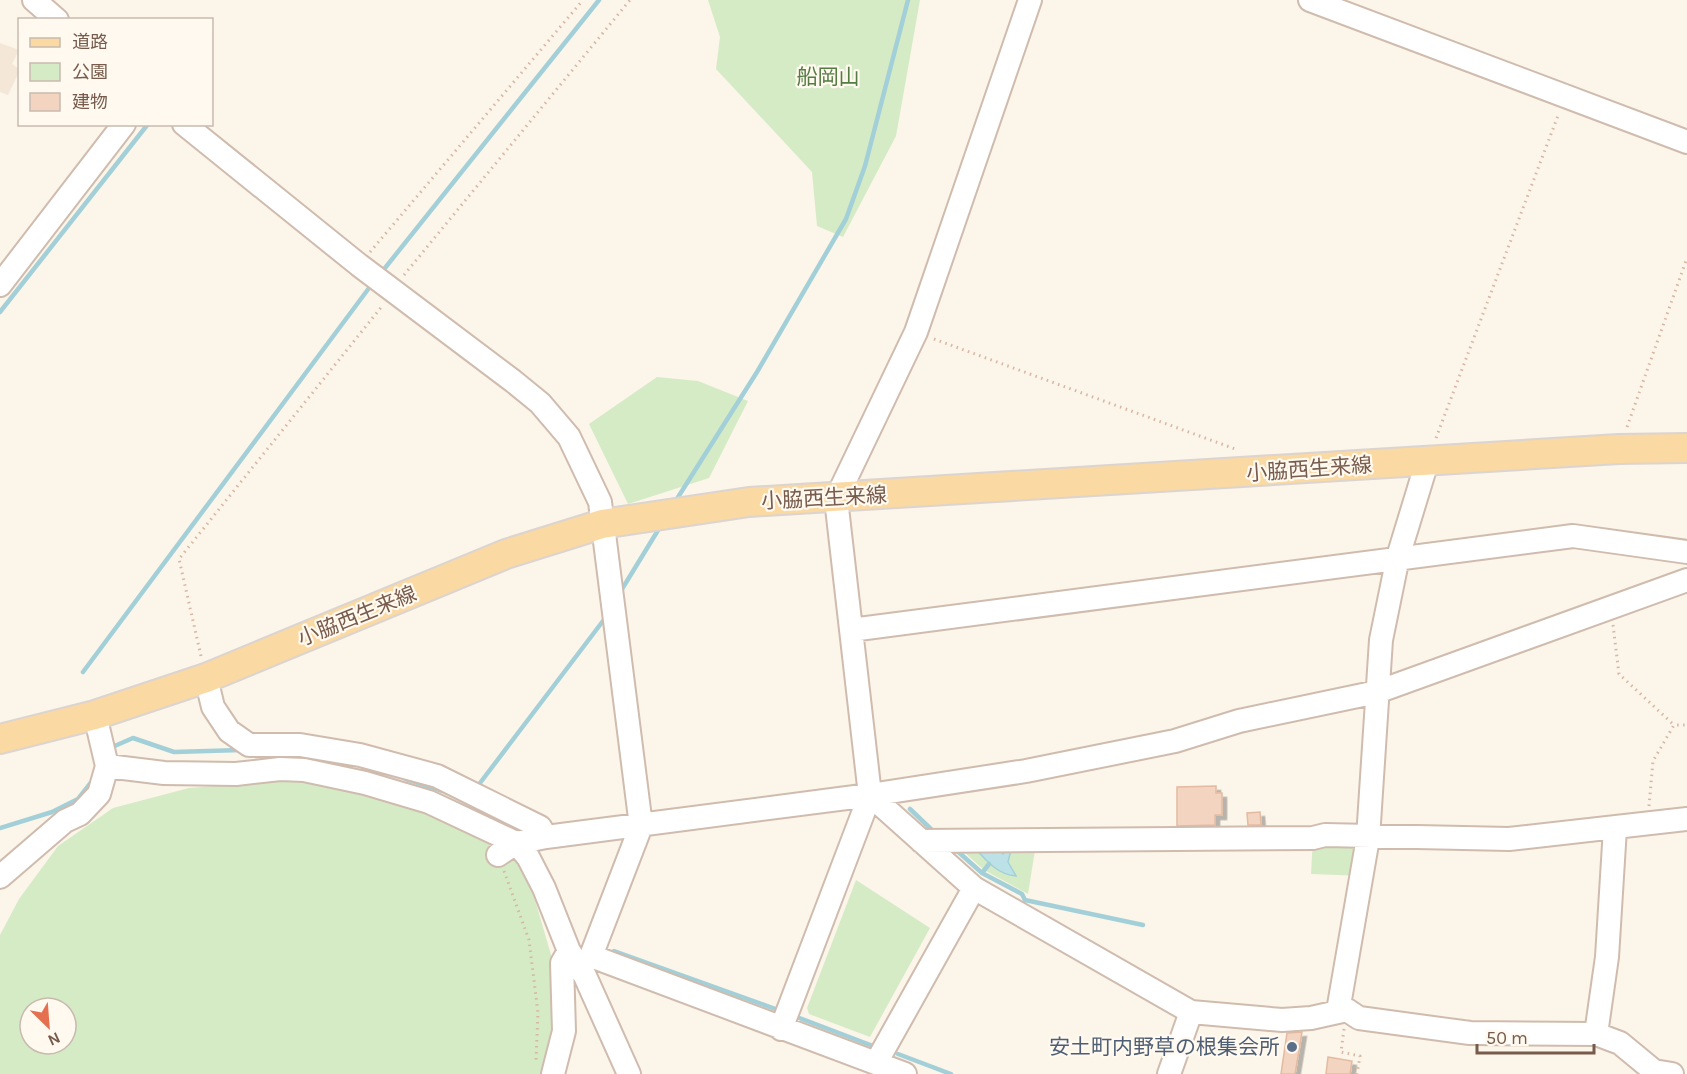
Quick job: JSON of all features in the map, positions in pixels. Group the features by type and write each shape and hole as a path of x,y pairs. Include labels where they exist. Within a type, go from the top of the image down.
{"main road":[{"name":"小脇西生来線","path":"0,739 94,715 206,678 506,554 602,524 749,502 836,499 1619,449 1687,448"}],"street":[{"path":"34,0 55,18"},
{"path":"781,1029 870,795 836,499 916,332 1030,0"},
{"path":"1310,0 1687,142"},
{"path":"0,285 122,126"},
{"path":"186,126 359,265 389,296 540,403 569,437 600,502 641,826 591,956"},
{"path":"1342,1010 1368,838 1381,640 1398,557 1427,462"},
{"path":"851,630 1573,536 1687,552"},
{"path":"507,849 546,837 870,795 1026,771 1163,743 1239,721 1377,692 1687,580"},
{"path":"206,678 213,707 229,731 249,745 300,745 360,755 437,776 540,827 546,837"},
{"path":"0,877 65,821 80,814 99,794 107,766 94,715"},
{"path":"107,766 164,773 236,774 280,769 304,770 364,783 429,802 507,849 528,856 544,888 569,951 585,976 629,1074"},
{"path":"870,795 974,888 1191,1012 1282,1020 1311,1018 1342,1010 1359,1018 1470,1033 1596,1034 1620,1043 1654,1071 1672,1074"},
{"path":"921,841 1313,838 1325,835 1368,838 1509,839 1687,819"},
{"path":"1596,1034 1607,957 1615,828"},
{"path":"876,1063 974,888"},
{"path":"569,951 591,956 905,1074"},
{"path":"544,1069 564,1031 562,963 569,951"},
{"path":"1169,1074 1191,1012"}],"path":[{"path":"359,265 583,0"},
{"path":"206,678 178,559 630,0"},
{"path":"1427,462 1564,97"},
{"path":"1619,449 1687,258"},
{"path":"916,332 1238,450"},
{"path":"1611,608 1619,674 1674,725 1687,725"},
{"path":"1650,822 1648,798 1653,761 1674,725"},
{"path":"507,849 529,940 544,1069"},
{"path":"1342,1010 1341,1052 1360,1056 1357,1074"}],"shaded area":[{"path":"0,43 18,50 12,64 18,68 18,74 8,95 0,92"}],"green space":[{"name":"船岡山","path":"708,0 920,0 896,136 843,237 817,226 812,172 716,69 720,37"},
{"path":"657,377 698,381 748,401 709,478 628,504 589,424"},
{"path":"298,780 491,824 528,876 568,1013 557,1074 0,1074 0,935 19,899 58,846 113,808 189,788"},
{"path":"1313,838 1354,840 1354,848 1365,848 1364,876 1311,874"},
{"path":"954,843 1036,844 1028,894 984,870"},
{"path":"856,880 930,928 870,1037 809,1014 807,1008"}],"water":[{"path":"999,847 1003,854 1007,849 1011,850 1008,862 1016,876 999,870 976,849"}],"building":[{"path":"1216,786 1216,793 1222,793 1222,815 1215,815 1215,825 1177,826 1177,787"},
{"path":"1260,812 1261,825 1248,825 1247,813"},
{"name":"安土町内野草の根集会所","path":"1302,1032 1295,1074 1281,1074 1287,1033"},
{"path":"1328,1057 1352,1061 1350,1074 1326,1074"}],"waterway":[{"path":"381,273 599,0"},
{"path":"675,502 757,372 846,219 865,166 908,0"},
{"path":"0,312 146,126"},
{"path":"83,672 372,284"},
{"path":"619,594 660,527"},
{"path":"477,787 606,617"},
{"path":"110,748 133,738 174,752 241,750"},
{"path":"406,779 443,791"},
{"path":"0,828 52,812 78,799 93,780"},
{"path":"910,809 933,831 938,831"},
{"path":"955,849 982,873 1022,894 1025,900 1143,925"},
{"path":"982,873 989,864"},
{"path":"614,951 781,1011"},
{"path":"794,1016 873,1046 876,1045"},
{"path":"898,1054 951,1074"}],"place":[{"name":"安土町内野草の根集会所","path":"1292,1047"}]}
